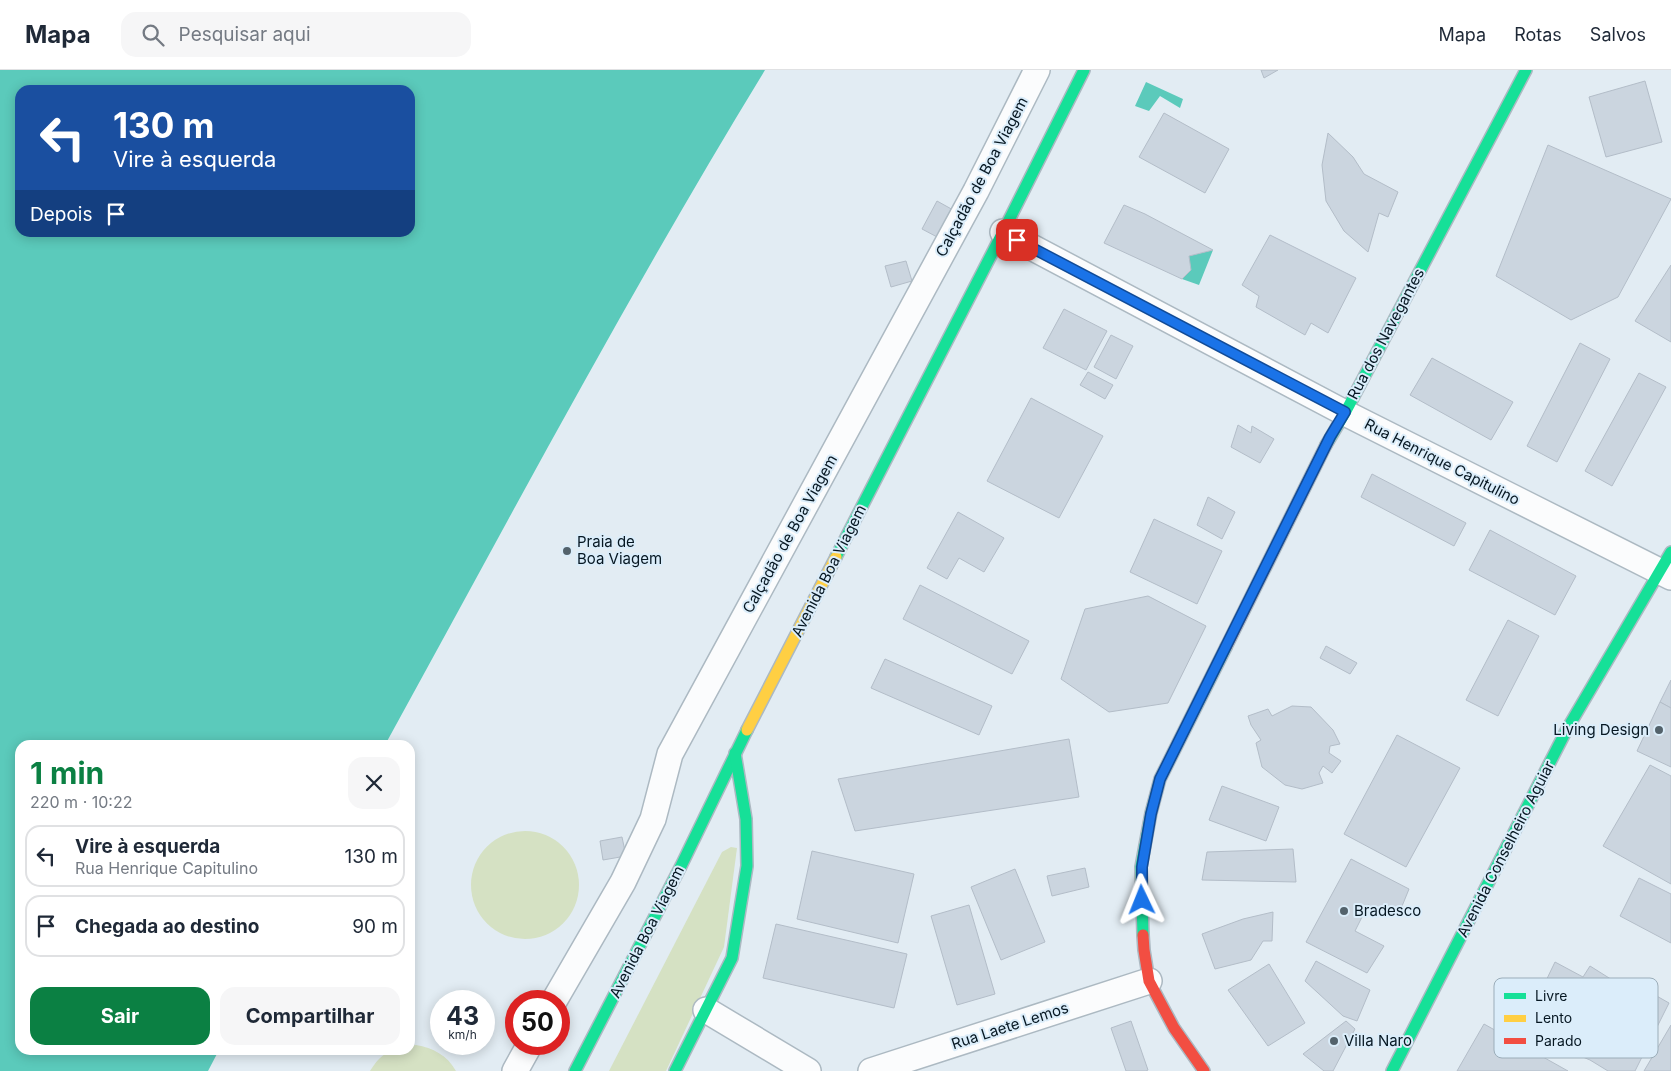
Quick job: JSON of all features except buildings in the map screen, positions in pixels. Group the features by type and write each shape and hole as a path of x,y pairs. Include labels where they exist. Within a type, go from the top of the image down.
{"main road":[{"name":"Avenida Boa Viagem","path":"575,1071 682,866 735,753 1003,232 1084,70"},
{"name":"Rua dos Navegantes","path":"1204,1071 1174,1028 1149,981 1144,950 1142,867 1151,814 1160,779 1330,437 1526,70"},
{"name":"Avenida Conselheiro Aguiar","path":"1392,1071 1566,731 1667,566"},
{"path":"675,1071 732,958 747,866 746,819 735,753"}],"street":[{"name":"Calçadão de Boa Viagem","path":"560,990 623,882 653,819 670,754 976,191 1037,70"},
{"name":"Rua Henrique Capitulino","path":"1003,232 1345,412 1612,548 1667,566"},
{"name":"Rua Laete Lemos","path":"871,1071 1149,981"},
{"path":"706,1010 808,1071"},
{"path":"515,1071 524,1055"}],"shaded area":[{"path":"0,70 765,70 618,321 388,740 15,740 15,1055 216,1055 208,1071 0,1071"},
{"path":"1146,82 1183,99 1180,108 1160,96 1149,111 1135,106"},
{"path":"1213,250 1199,285 1182,279 1189,256"},
{"path":"525,831 546,835 563,847 575,864 579,885 575,906 563,923 546,935 525,939 504,935 487,923 475,906 471,885 475,864 487,847 504,835"},
{"path":"731,847 737,848 724,947 666,1071 609,1071 722,852"},
{"path":"415,1045 428,1048 430,1049 430,1055 442,1055 456,1071 370,1071 384,1055 415,1055"}],"traffic: fast":[{"path":"836,557 1084,70"},
{"path":"1326,445 1345,413 1526,70"},
{"path":"1392,1071 1566,731 1671,552"},
{"path":"1143,935 1141,867 1151,813 1160,779 1226,647"},
{"path":"575,1071 681,866 747,730"},
{"path":"675,1071 732,958 747,866 746,819 735,753"}],"traffic: slow":[{"path":"747,730 836,557"}],"traffic: jam":[{"path":"1226,647 1326,445"},
{"path":"1143,935 1149,981 1174,1028 1204,1071"}],"place":[{"name":"Praia de Boa Viagem","path":"567,551"},
{"name":"Living Design","path":"1659,730"},
{"name":"Bradesco","path":"1344,911"},
{"name":"Villa Naro","path":"1334,1041"}],"route":[{"path":"1017,240 1345,412 1330,437 1160,779 1151,814 1142,867 1142,900"}]}
